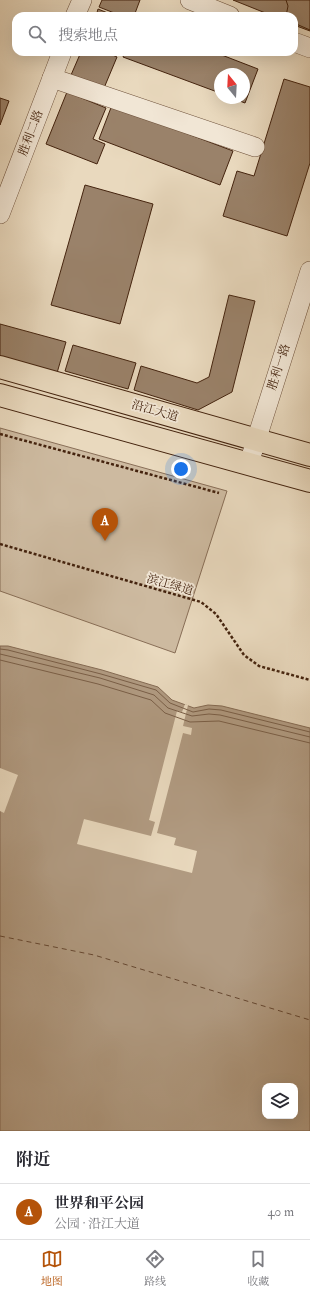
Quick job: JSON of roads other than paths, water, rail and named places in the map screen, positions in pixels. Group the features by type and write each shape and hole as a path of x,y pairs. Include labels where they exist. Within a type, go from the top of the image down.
{"main road":[{"name":"沿江大道","path":"0,367 310,455"},
{"path":"0,395 254,464 310,481"}],"street":[{"path":"77,12 82,0"},
{"path":"190,0 220,12"},
{"path":"298,44 310,48"},
{"name":"胜利二路","path":"0,214 60,56"},
{"path":"52,78 255,147"},
{"name":"胜利一路","path":"254,464 310,271"},
{"name":"胜利一路","path":"261,440 310,303"}],"water":[{"path":"0,646 8,646 102,670 158,687 172,700 194,708 208,705 222,706 310,728 310,1131 0,1131"}],"place":[{"name":"世界和平公园","path":"105,541"}]}
